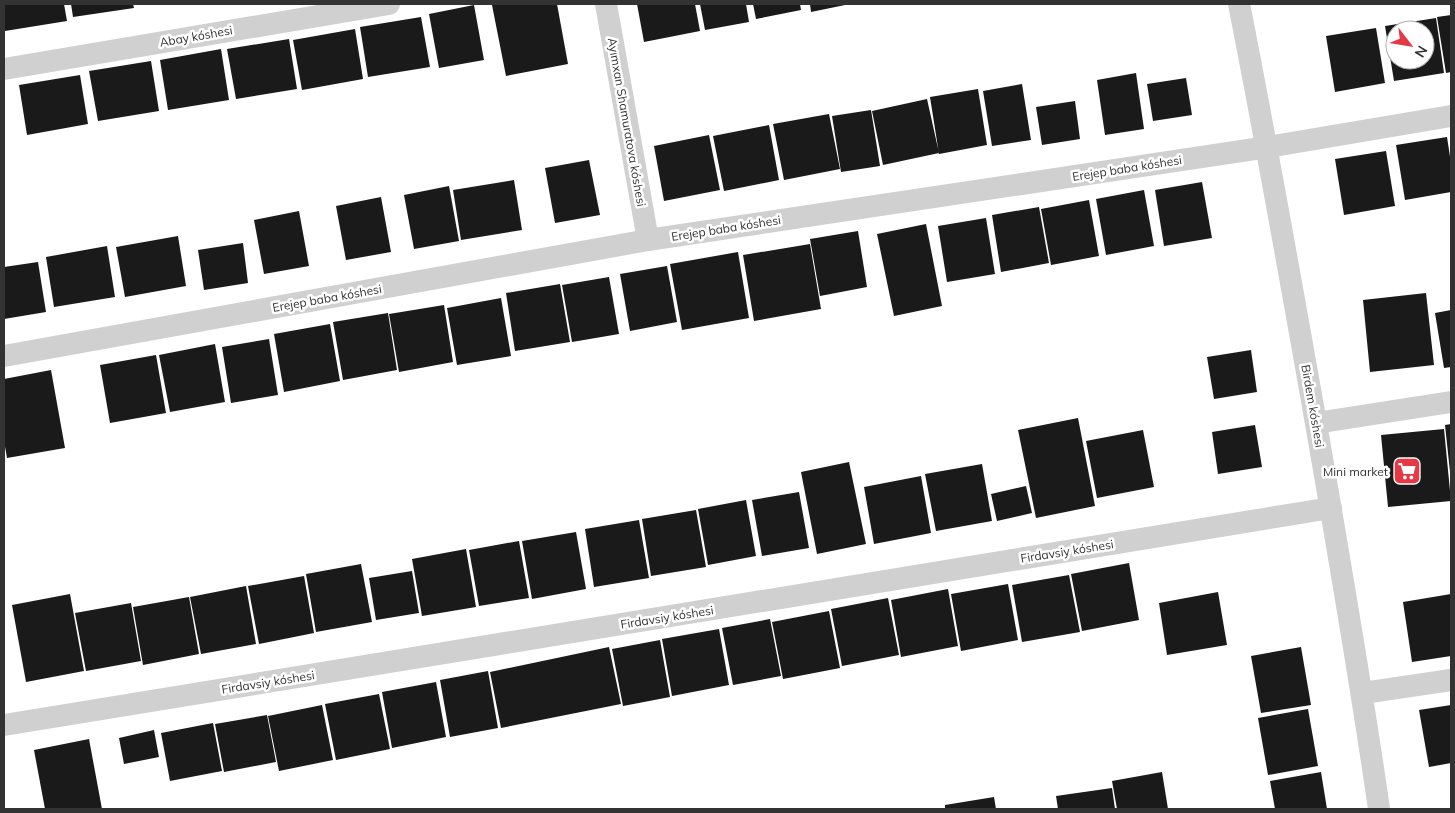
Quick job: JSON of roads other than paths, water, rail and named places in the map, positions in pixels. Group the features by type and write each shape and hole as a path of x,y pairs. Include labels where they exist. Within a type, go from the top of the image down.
{"street":[{"name":"Abay kóshesi","path":"4,69 389,4"},
{"name":"Ayımxan Shamuratova kóshesi","path":"606,4 648,240"},
{"name":"Birdem kóshesi","path":"1239,4 1268,147 1331,508 1379,809"},
{"name":"Erejep baba kóshesi","path":"4,356 648,240 1268,147 1451,116"},
{"path":"1316,423 1451,402"},
{"name":"Firdavsiy kóshesi","path":"4,725 1331,508"},
{"path":"1362,693 1451,680"}],"place":[{"name":"Mini market","path":"1407,471"}]}
